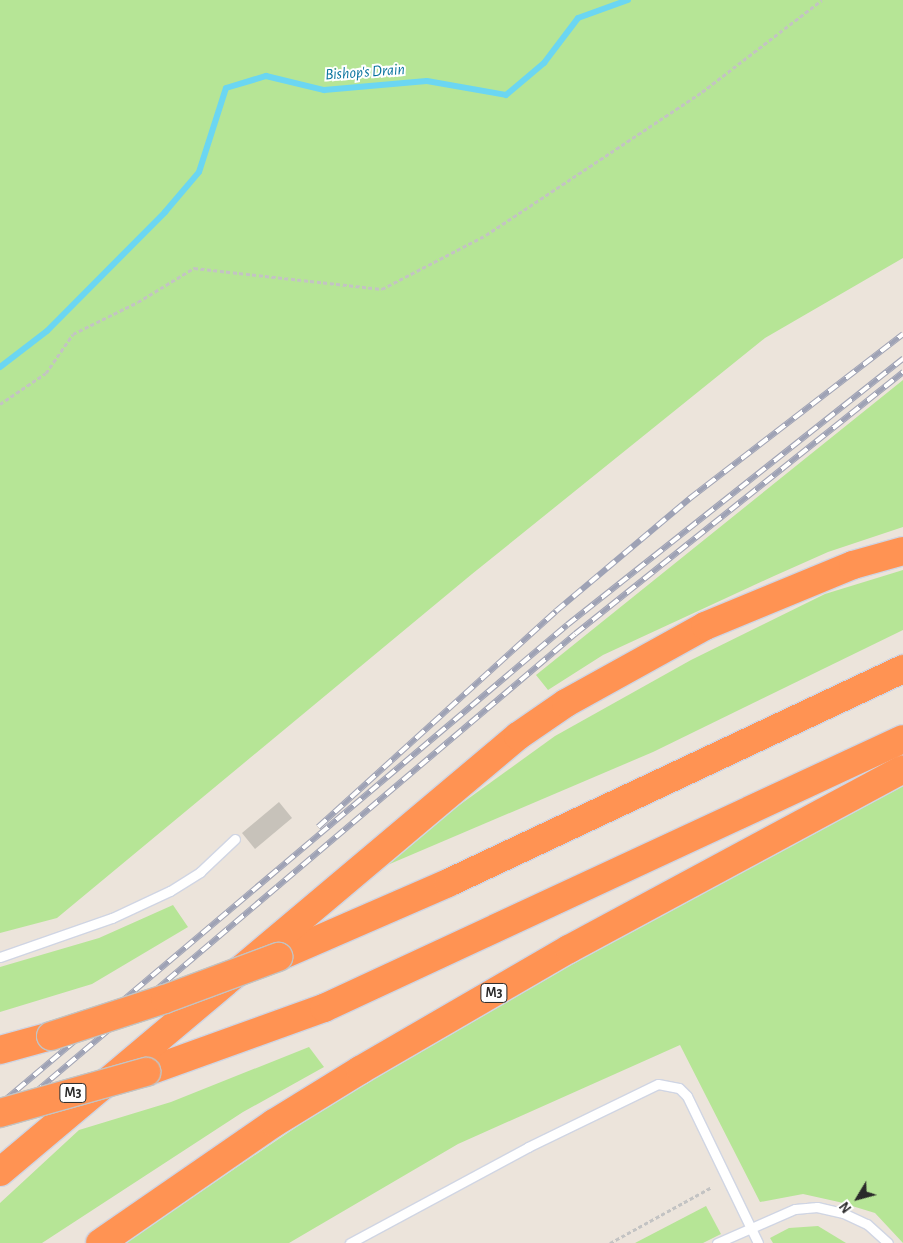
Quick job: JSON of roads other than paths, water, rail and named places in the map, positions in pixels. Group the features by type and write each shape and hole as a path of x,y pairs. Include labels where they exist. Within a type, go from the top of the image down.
{"highway":[{"name":"M3","path":"0,1172 451,789 534,725 636,662 705,626 853,565 903,551"},
{"path":"0,1050 51,1036 165,999 278,957 448,883 903,669"},
{"name":"M3","path":"0,1114 146,1072 324,1008 903,739"},
{"name":"M3","path":"100,1243 274,1123 360,1070 569,949 903,769"}],"lane":[{"path":"0,957 112,918 170,891 200,872 235,839"},
{"path":"350,1243 528,1147 658,1084 678,1088 687,1096 758,1243"},
{"path":"717,1243 749,1226 795,1208 817,1208 842,1213 867,1224 888,1243"}],"waterway":[{"name":"Bishop's Drain","path":"0,367 47,331 165,212 199,172 226,88 266,76 324,90 427,81 506,95 544,63 578,18 628,0"}],"railway":[{"path":"318,827 556,611 689,499 903,334"},
{"path":"0,1104 567,625 903,359"},
{"path":"0,1122 575,634 903,372"}]}
